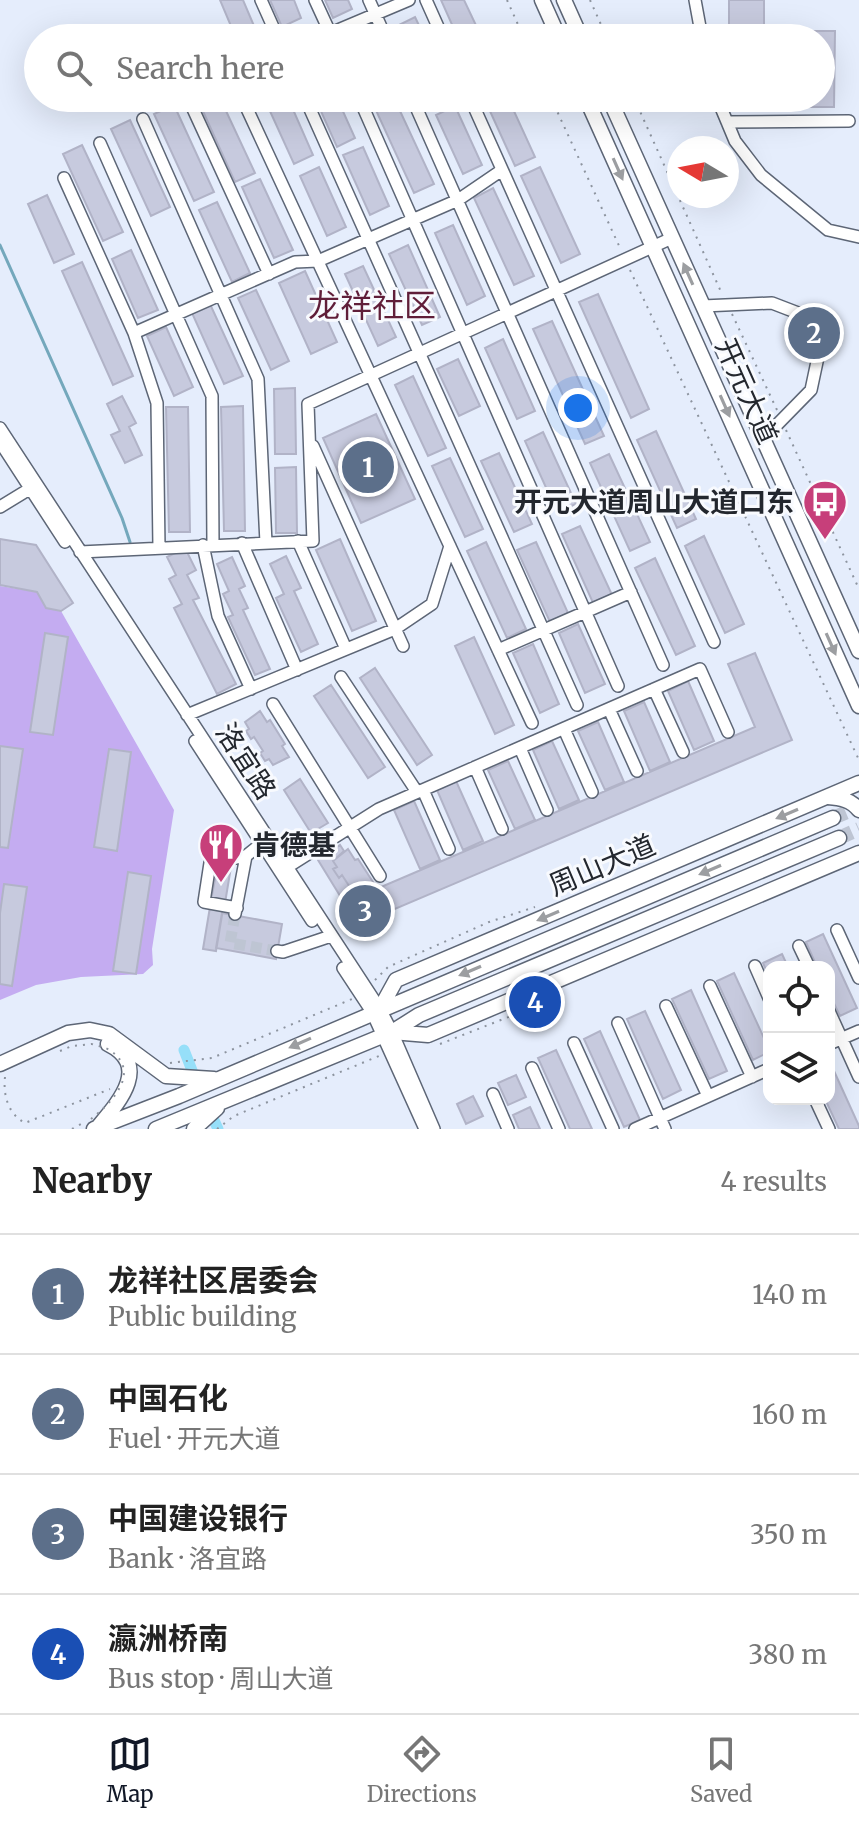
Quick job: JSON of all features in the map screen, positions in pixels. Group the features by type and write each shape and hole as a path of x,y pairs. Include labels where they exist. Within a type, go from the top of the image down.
{"main road":[{"path":"542,0 553,24"},
{"path":"564,0 575,24"},
{"name":"开元大道","path":"592,112 859,706"},
{"name":"开元大道","path":"615,112 859,651"},
{"name":"周山大道","path":"376,1011 396,980 859,783"},
{"path":"826,797 842,799 859,810"},
{"name":"周山大道","path":"96,1128 833,818"},
{"path":"156,1129 388,1033 419,1015 839,838"},
{"path":"388,1033 428,1035 856,852"},
{"path":"3,1068 68,1033 90,1030 109,1034 166,1076 218,1079"},
{"path":"42,1046 96,1039 122,1053 128,1065 129,1078 125,1094 96,1128"},
{"path":"194,1129 228,1100"}],"street":[{"path":"261,0 272,24"},
{"path":"315,0 323,24"},
{"path":"369,0 380,24"},
{"path":"353,24 409,0"},
{"path":"426,0 437,24"},
{"path":"695,0 699,24"},
{"path":"194,112 269,274"},
{"path":"249,112 532,723"},
{"path":"311,112 577,705"},
{"path":"365,112 618,686"},
{"path":"418,112 663,665"},
{"path":"476,112 714,642"},
{"path":"723,112 735,141 761,175 828,230 859,237"},
{"path":"143,119 258,379 266,543"},
{"path":"727,122 849,121"},
{"path":"100,143 212,396 208,545 218,616 251,689"},
{"path":"134,333 295,262 318,261 458,200 502,170"},
{"path":"64,178 134,333 157,403 159,548"},
{"path":"80,552 313,541 308,404 672,238"},
{"path":"703,306 772,303 798,313 818,357 811,390 763,439"},
{"name":"洛宜路","path":"0,428 33,486 376,1011 434,1129"},
{"path":"309,438 403,646"},
{"name":"洛宜路","path":"0,442 80,552 265,841"},
{"path":"0,507 33,486"},
{"path":"298,541 346,649"},
{"path":"242,543 297,670"},
{"path":"187,715 395,629 432,604 450,546"},
{"path":"498,650 631,592"},
{"path":"284,870 379,809 700,669 728,732"},
{"path":"341,677 420,791 449,849"},
{"path":"654,689 683,752"},
{"path":"273,704 380,876"},
{"path":"609,709 637,771"},
{"path":"564,729 592,792"},
{"path":"520,748 547,810"},
{"path":"475,767 502,829"},
{"path":"246,856 236,912 204,902 210,863 246,856 265,841"},
{"path":"837,930 859,978"},
{"path":"277,951 283,952 327,937"},
{"path":"799,946 806,961"},
{"path":"755,966 763,984"},
{"path":"710,986 752,1077"},
{"path":"666,1006 708,1096"},
{"path":"618,1023 662,1123"},
{"path":"835,1024 859,1077"},
{"path":"835,1041 859,1031"},
{"name":"洛宜路","path":"388,1033 425,1129"},
{"path":"574,1043 613,1129"},
{"path":"532,1068 559,1129"},
{"path":"635,1129 662,1123 708,1096 763,1072"},
{"path":"493,1094 508,1129"},
{"path":"818,1105 829,1129"}],"path":[{"path":"507,0 518,24"},
{"path":"590,0 601,24"},
{"path":"557,112 859,760"},
{"path":"640,112 859,589"},
{"path":"72,1129 107,1107 120,1091 123,1077 121,1064 111,1051 92,1044"},
{"path":"177,1062 198,1059"},
{"path":"3,1068 4,1090 9,1105 16,1118 25,1123 118,1085"},
{"path":"217,1129 229,1120"}],"shaded area":[{"path":"0,586 37,592 46,608 61,611 174,810 152,949 153,965 143,974 81,977 36,985 0,1000"}],"building":[{"path":"220,0 243,0 253,24 230,24"},
{"path":"270,0 294,0 301,18 281,24"},
{"path":"325,0 348,0 352,9 333,18"},
{"path":"441,0 464,0 475,24 452,24"},
{"path":"729,0 764,0 764,24 729,24"},
{"path":"415,17 418,24 401,24"},
{"path":"177,112 214,192 194,201 154,114"},
{"path":"203,112 227,112 255,173 235,182"},
{"path":"270,112 294,112 313,155 294,164"},
{"path":"321,112 343,112 355,138 337,147"},
{"path":"377,112 401,112 434,184 414,193"},
{"path":"458,112 482,165 463,174 436,115"},
{"path":"490,112 514,112 535,157 515,166"},
{"path":"130,120 170,207 151,216 111,129"},
{"path":"82,145 123,232 103,241 63,154"},
{"path":"363,147 389,206 370,215 343,155"},
{"path":"319,167 346,227 327,236 300,176"},
{"path":"540,167 580,254 561,263 521,176"},
{"path":"260,179 293,250 274,258 242,187"},
{"path":"493,188 534,276 514,285 474,198"},
{"path":"47,195 74,254 54,263 28,204"},
{"path":"217,202 250,273 232,282 199,210"},
{"path":"453,225 485,296 467,305 435,233"},
{"path":"408,245 440,317 422,325 389,254"},
{"path":"131,250 158,310 138,318 112,259"},
{"path":"82,262 133,376 113,385 62,271"},
{"path":"363,266 396,337 378,346 345,274"},
{"path":"305,271 337,342 311,354 279,283"},
{"path":"256,290 289,361 271,370 238,298"},
{"path":"598,294 649,409 631,418 579,302"},
{"path":"210,304 243,376 224,384 192,313"},
{"path":"552,321 604,436 585,444 533,329"},
{"path":"166,327 193,387 174,396 147,336"},
{"path":"503,339 535,411 517,419 485,348"},
{"path":"458,359 480,406 459,416 437,369"},
{"path":"413,376 446,448 428,456 395,385"},
{"path":"295,388 296,454 275,454 274,389"},
{"path":"122,396 136,423 129,427 142,455 125,463 111,435 120,431 107,404"},
{"path":"243,406 245,531 224,531 221,407"},
{"path":"166,407 188,407 190,532 169,532"},
{"path":"376,414 415,499 361,523 323,438"},
{"path":"656,431 696,519 677,528 637,440"},
{"path":"543,432 576,504 557,512 525,441"},
{"path":"499,453 532,524 514,532 481,461"},
{"path":"609,454 650,542 630,551 590,463"},
{"path":"450,458 483,529 465,537 432,466"},
{"path":"296,467 297,533 276,533 275,468"},
{"path":"580,526 613,597 594,605 562,534"},
{"path":"704,536 744,624 725,633 685,546"},
{"path":"0,539 36,545 73,603 61,611 46,608 37,592 0,585"},
{"path":"340,539 376,621 352,631 316,550"},
{"path":"486,542 526,629 507,638 467,551"},
{"path":"536,542 568,613 550,622 517,550"},
{"path":"185,548 196,570 187,575 199,598 193,600 236,684 217,694 174,608 182,604 169,579 176,575 167,557"},
{"path":"286,556 301,588 294,591 318,644 301,652 276,598 284,594 270,564"},
{"path":"232,557 245,586 239,589 248,608 243,610 270,669 255,675 228,617 233,615 223,594 229,591 217,564"},
{"path":"655,558 695,646 676,655 635,568"},
{"path":"578,624 605,684 585,693 559,633"},
{"path":"45,633 68,637 53,735 30,732"},
{"path":"474,637 514,725 495,734 455,646"},
{"path":"533,644 559,704 540,713 513,653"},
{"path":"755,653 792,740 376,917 350,912 318,860 340,845 344,851 333,861 337,867 333,869 339,878 342,875 353,899 356,897 360,903 377,895 374,890 755,727 728,664"},
{"path":"375,668 432,755 417,765 360,678"},
{"path":"688,681 714,741 694,750 668,691"},
{"path":"331,685 385,767 368,778 314,696"},
{"path":"644,702 670,762 650,771 624,711"},
{"path":"260,711 267,722 270,720 289,757 273,765 269,759 265,761 260,753 263,751 246,731 249,729 245,722"},
{"path":"598,722 624,782 605,790 578,731"},
{"path":"552,741 579,800 559,809 533,750"},
{"path":"0,746 23,749 8,848 0,847"},
{"path":"109,749 131,752 117,851 94,847"},
{"path":"508,761 535,820 515,829 488,770"},
{"path":"300,779 328,823 311,833 284,790"},
{"path":"456,781 483,841 463,850 437,790"},
{"path":"414,801 440,860 420,869 394,810"},
{"path":"348,849 373,882 370,884 377,895 360,903 356,897 353,899 342,875 339,878 333,869 337,867 333,861"},
{"name":"肯德基","path":"218,864 231,867 225,903 211,900"},
{"path":"128,872 151,876 136,974 113,971"},
{"path":"4,884 27,887 12,986 0,984 0,913"},
{"path":"210,907 223,909 216,951 203,949"},
{"path":"222,913 282,924 276,959 216,948"},
{"path":"823,934 857,1008 840,1016 835,1006 835,961 814,961 806,942"},
{"path":"782,954 785,961 767,961"},
{"path":"734,973 763,1036 763,1055 753,1060 717,981"},
{"path":"691,990 727,1071 709,1079 672,999"},
{"path":"645,1011 681,1090 663,1099 627,1019"},
{"path":"600,1031 640,1120 624,1127 584,1039"},
{"path":"556,1050 592,1129 570,1129 538,1058"},
{"path":"835,1073 859,1126 859,1129 839,1129 828,1105 835,1105"},
{"path":"516,1075 526,1097 508,1105 498,1083"},
{"path":"473,1096 483,1116 466,1124 457,1104"},
{"path":"530,1107 540,1129 519,1129 513,1115"}],"waterway":[{"path":"0,245 130,542"},
{"path":"184,1050 193,1073"},
{"path":"213,1118 218,1129"}],"tunnel":[{"path":"833,818 859,807"},
{"path":"839,838 859,829"},
{"path":"235,915 230,943 277,951"}],"place":[{"name":"中国石化","path":"814,333"},
{"name":"龙祥社区居委会","path":"368,467"},
{"name":"开元大道周山大道口东","path":"825,541"},
{"name":"肯德基","path":"221,884"},
{"name":"中国建设银行","path":"365,911"},
{"name":"瀛洲桥南","path":"535,1002"}],"district":[{"name":"龙祥社区","path":"372,306"}]}
